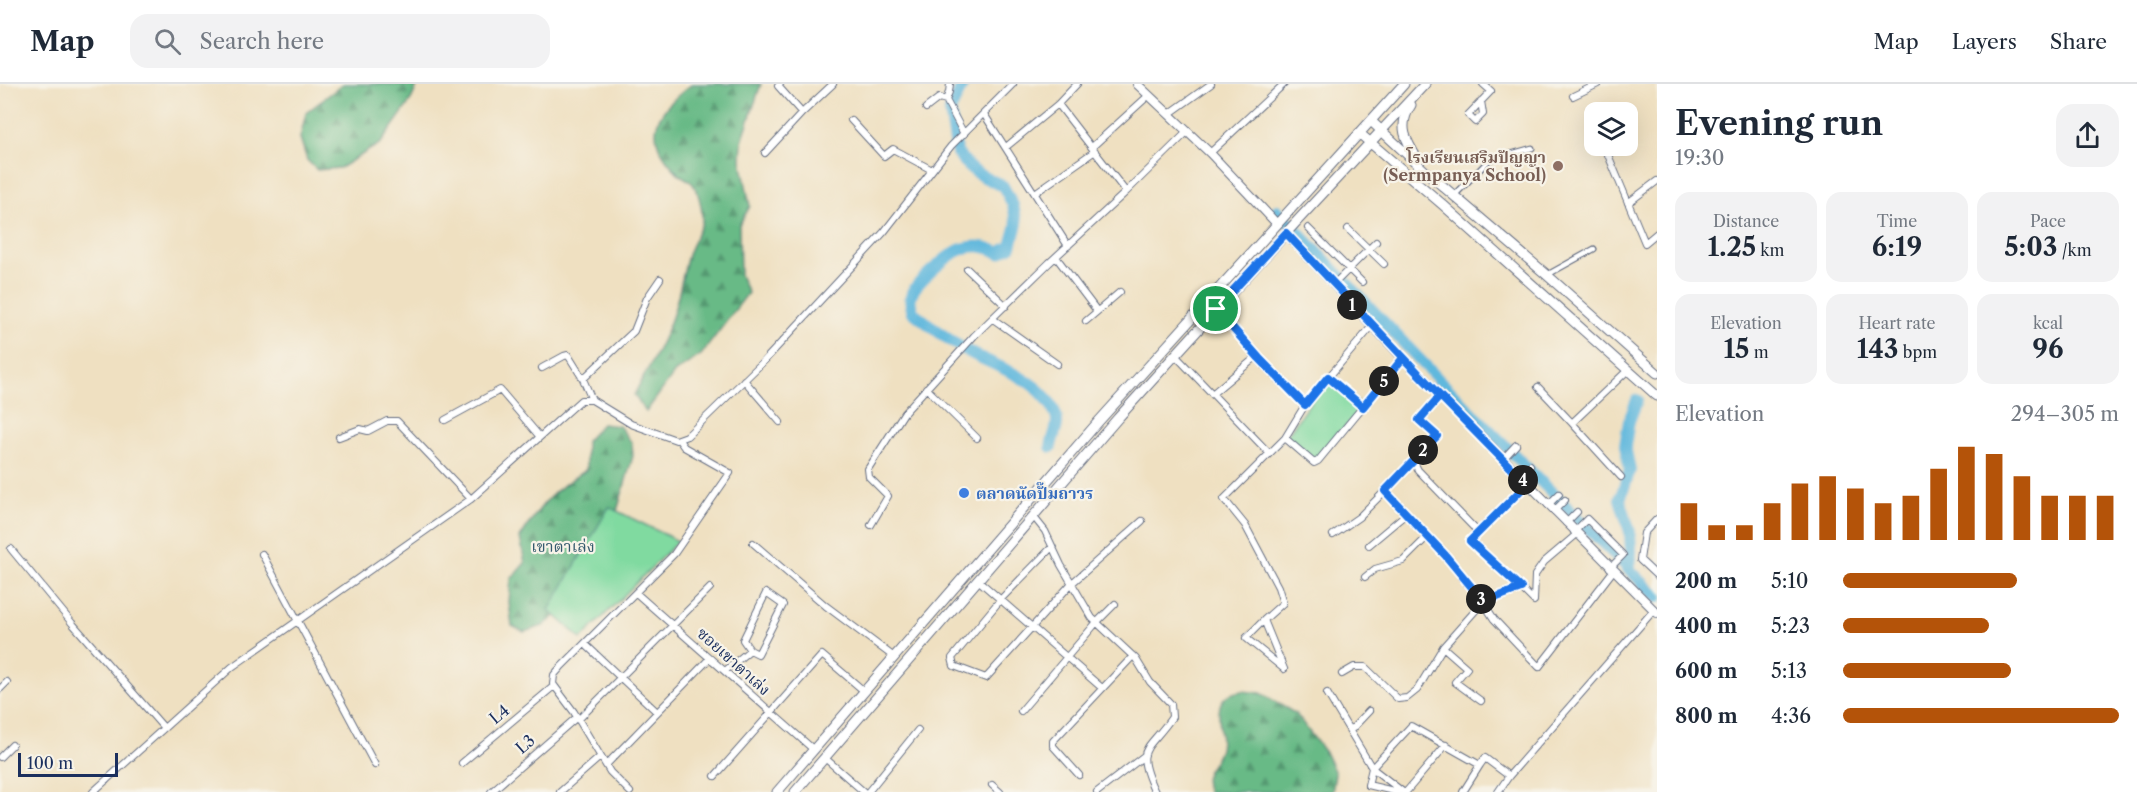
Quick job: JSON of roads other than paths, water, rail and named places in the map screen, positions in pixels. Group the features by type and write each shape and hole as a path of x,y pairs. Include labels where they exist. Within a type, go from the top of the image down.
{"main road":[{"path":"777,792 1099,421 1404,84"},
{"path":"795,792 1174,355 1426,84"},
{"path":"1425,171 1404,135 1403,124 1409,108 1426,84"},
{"path":"1371,121 1425,171 1547,274 1657,373"},
{"path":"1359,133 1657,396"},
{"path":"1351,163 1368,152 1386,157"},
{"path":"1279,222 1287,231"}],"street":[{"path":"780,84 778,86 802,113"},
{"path":"765,153 833,84"},
{"path":"947,103 950,84"},
{"path":"679,440 694,430 744,380 891,224 951,146 1012,84"},
{"path":"1006,147 1058,104 1077,84"},
{"path":"1137,84 1279,222"},
{"path":"1169,114 1211,84"},
{"path":"1210,153 1284,84"},
{"path":"1481,102 1491,91 1483,84"},
{"path":"1573,96 1598,84"},
{"path":"1035,193 1093,149 1148,96"},
{"path":"926,108 939,98 947,103 963,135"},
{"path":"1058,104 1126,192"},
{"path":"984,114 1068,246"},
{"path":"851,120 884,156 893,149 932,170"},
{"path":"871,525 888,496 869,477 868,469 904,413 974,336 1187,132"},
{"path":"1454,196 1489,160 1532,148"},
{"path":"1608,156 1645,243 1657,233"},
{"path":"1628,203 1657,181"},
{"path":"1308,228 1347,271 1362,282"},
{"path":"1348,229 1384,264"},
{"path":"1287,231 1372,326 1655,612 1509,776 1498,792"},
{"path":"1335,283 1376,242"},
{"path":"1547,274 1594,249"},
{"path":"1056,256 1097,311"},
{"path":"967,269 1006,306"},
{"path":"583,379 633,331 647,298 660,279"},
{"path":"1086,321 1120,292"},
{"path":"1216,309 1305,405"},
{"path":"993,319 1058,364"},
{"path":"1264,620 1284,669 1246,638 1264,620 1283,603 1278,587 1245,525 1224,499 1284,438 1305,405 1372,326"},
{"path":"542,368 568,355 583,379 592,400"},
{"path":"1174,355 1269,453"},
{"path":"1212,394 1254,357 1259,358"},
{"path":"1284,438 1314,463 1318,461 1403,358"},
{"path":"1572,423 1629,370"},
{"path":"1328,377 1363,407"},
{"path":"744,380 780,422"},
{"path":"1538,387 1621,477"},
{"path":"926,388 977,438"},
{"path":"445,420 500,390 540,437"},
{"path":"1333,535 1359,517 1437,436 1419,420 1440,396"},
{"path":"93,792 232,667 471,500 581,400 592,400 631,424 679,440 684,447 730,473 682,544 557,671 552,680 600,757 630,792"},
{"path":"339,437 360,429 368,431 387,421 397,421 471,500"},
{"path":"1504,457 1516,445"},
{"path":"1413,460 1418,470 1478,532"},
{"path":"1519,476 1530,465"},
{"path":"1385,491 1484,602 1494,619 1539,667 1623,555 1587,519 1544,562 1536,575 1534,601 1470,541 1527,484"},
{"path":"1551,508 1559,494"},
{"path":"1551,508 1565,500"},
{"path":"1566,523 1577,512"},
{"path":"1369,545 1406,514"},
{"path":"1033,516 1045,531 1071,584 1096,623 1133,656 1144,674 1173,709 1172,717 1148,747 1144,756 1097,792"},
{"path":"1657,519 1644,533 1640,560 1657,576"},
{"path":"1052,547 1001,599 952,658 954,666 986,678 1071,584 1142,521"},
{"path":"1365,577 1375,569 1403,561 1427,537"},
{"path":"753,543 826,606 894,657"},
{"path":"11,549 164,728"},
{"path":"262,554 375,765"},
{"path":"978,580 1102,688"},
{"name":"L3","path":"491,792 578,719 710,588"},
{"path":"1342,674 1354,667 1365,667 1401,700 1407,698 1416,690 1455,631 1484,602 1521,588"},
{"name":"ซอยเขาตาเล่ง","path":"636,593 814,750"},
{"path":"766,593 783,605 758,654 750,650 743,640 766,593"},
{"path":"1021,711 1115,604"},
{"path":"585,644 657,712"},
{"path":"1443,647 1467,668 1455,682 1481,701"},
{"path":"724,671 750,650"},
{"path":"715,776 822,655 864,691"},
{"path":"1079,775 1052,744 1133,656"},
{"path":"606,765 710,658"},
{"path":"0,689 7,682"},
{"name":"L4","path":"462,763 554,686"},
{"path":"1327,693 1372,768 1405,792 1446,745"},
{"path":"1350,731 1369,711"},
{"path":"1398,792 1368,785 1372,768 1411,726 1480,765"},
{"path":"826,759 866,792 918,730"},
{"path":"0,757 12,745"},
{"path":"1144,756 1146,773 1155,792"},
{"path":"560,792 600,757"},
{"path":"1462,792 1485,758 1509,776"},
{"path":"992,784 1000,792"}],"waterway":[{"path":"963,84 950,111 957,153 969,167 980,175 1003,186 1013,205 1017,224 1011,246 999,253 977,246 962,249 927,275 915,288 910,301 913,312 943,335 974,355 1015,374 1040,391 1049,402 1057,419 1051,447"},
{"path":"1277,210 1439,380 1657,597"},
{"path":"1628,569 1631,553 1630,532 1620,499 1630,470 1625,446 1629,421 1637,400"}],"place":[{"name":"โรงเรียนเสริมปัญญา (Sermpanya School)","path":"1558,166"},
{"name":"ตลาดนัดปั๊มถาวร","path":"964,493"}],"park label":[{"name":"เขาตาเล่ง","path":"563,546"}]}
